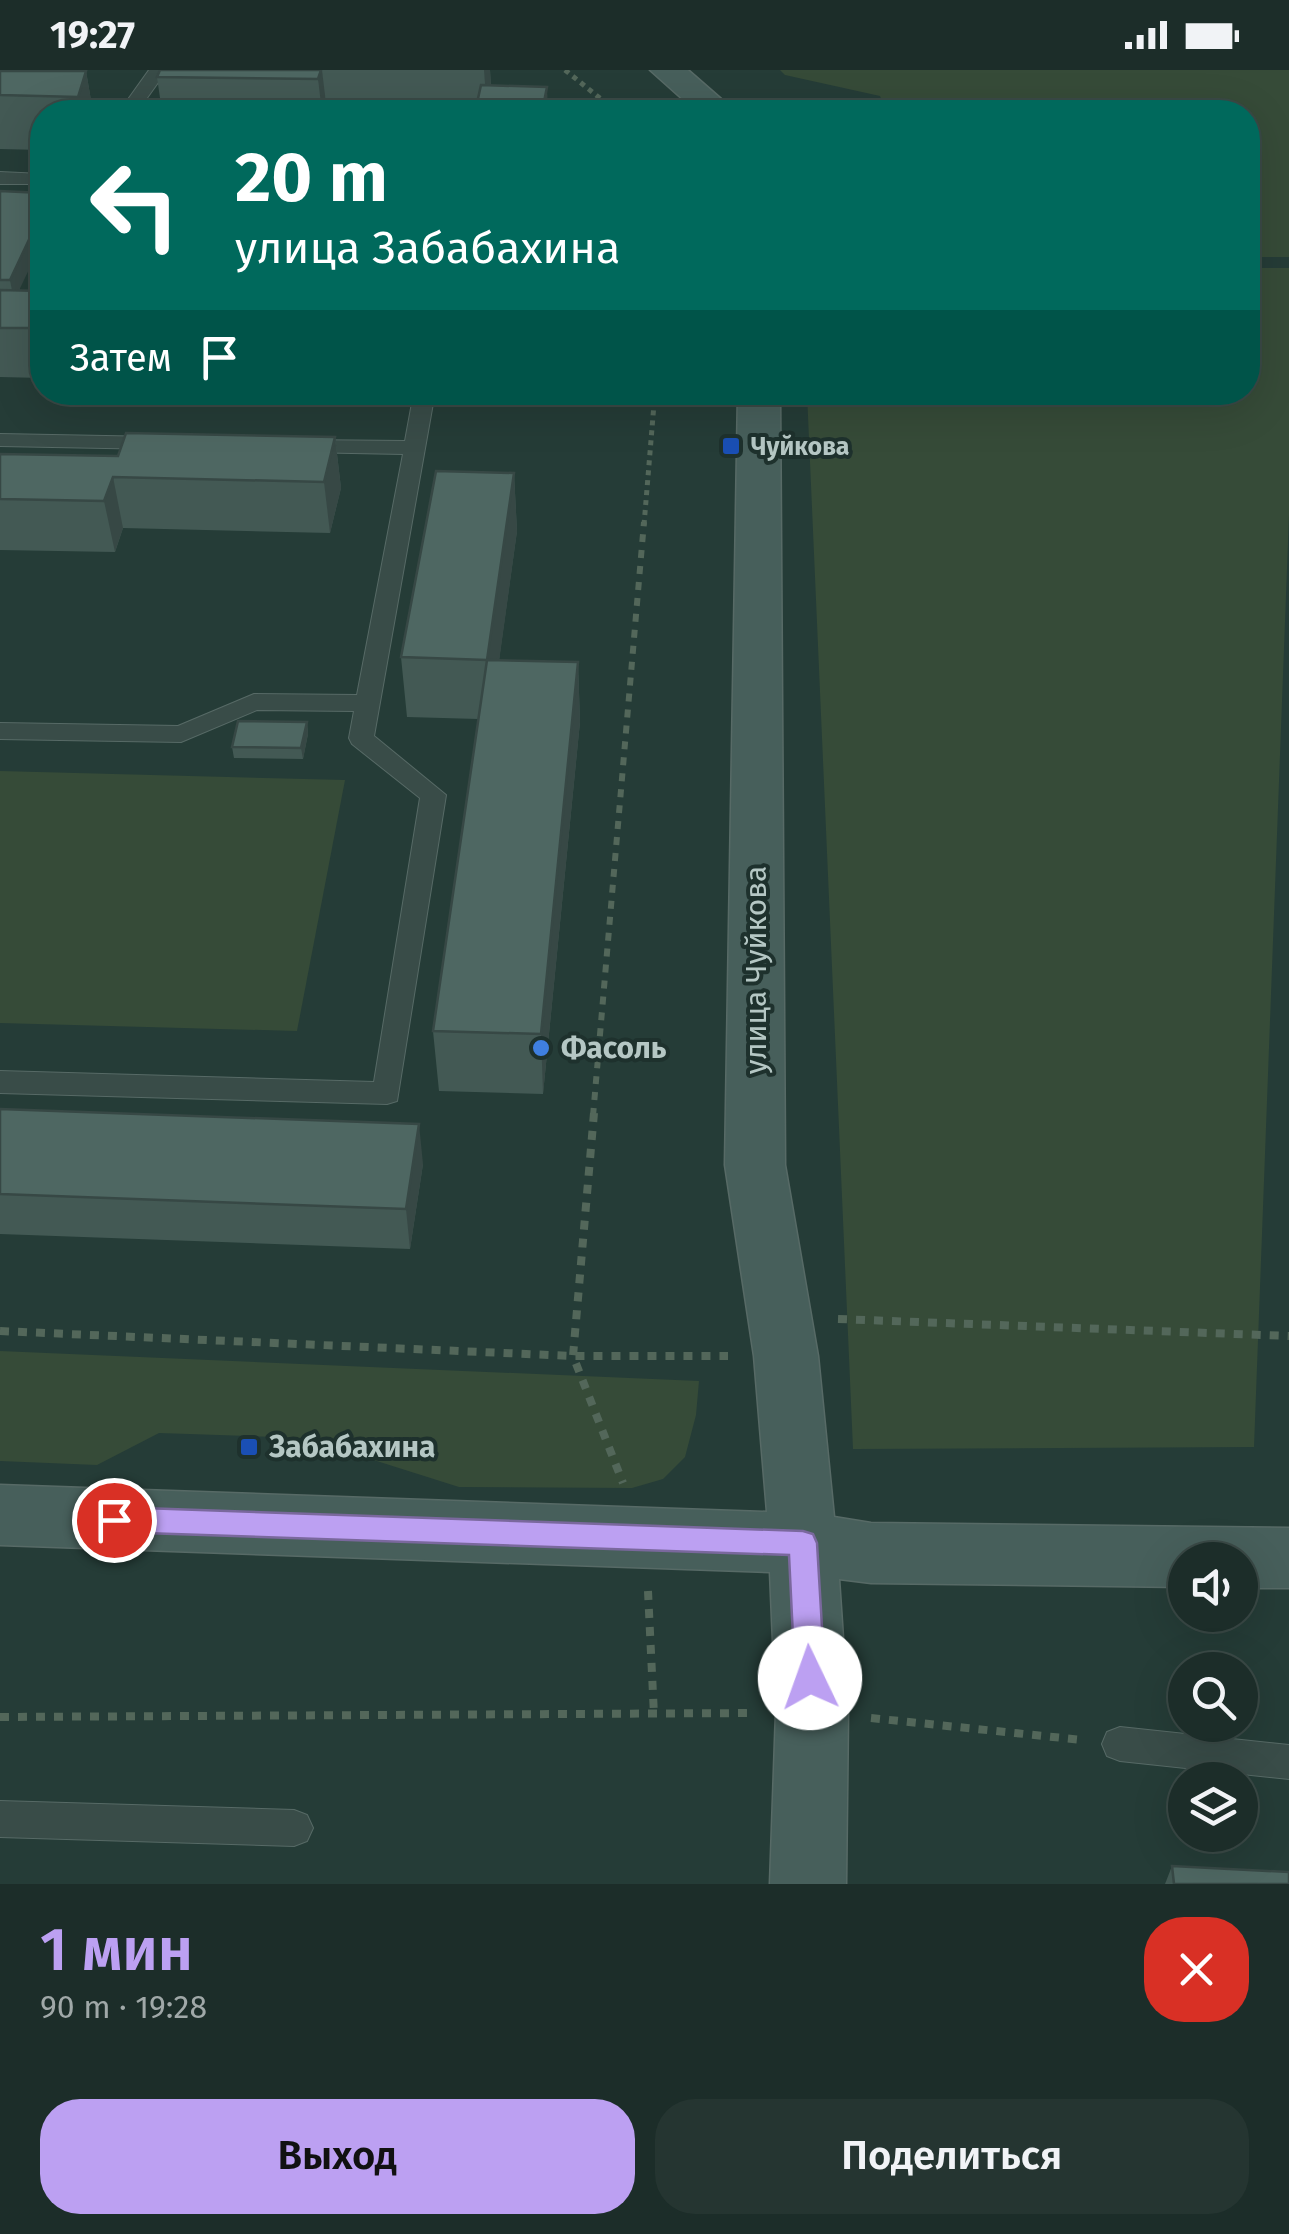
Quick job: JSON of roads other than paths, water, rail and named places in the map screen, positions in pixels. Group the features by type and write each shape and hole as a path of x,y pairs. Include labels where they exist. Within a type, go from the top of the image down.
{"street":[{"path":"667,70 703,100"},
{"name":"улица Чуйкова","path":"759,405 755,1165 786,1356 803,1543 812,1712 808,1884"},
{"path":"0,1515 803,1543 871,1553 1289,1558"}],"lane":[{"path":"137,100 158,70"},
{"path":"0,96 9,105 30,106"},
{"path":"0,178 30,179"},
{"path":"0,1082 387,1093 433,795 361,738 423,405"},
{"path":"0,440 178,443"},
{"path":"276,446 415,448"},
{"path":"0,731 181,734 254,702 367,703"},
{"path":"1120,1744 1289,1762"},
{"path":"0,1819 294,1828"}],"place":[{"name":"Чуйкова","path":"731,446"},
{"name":"Фасоль","path":"541,1048"},
{"name":"Забабахина","path":"249,1447"}]}
